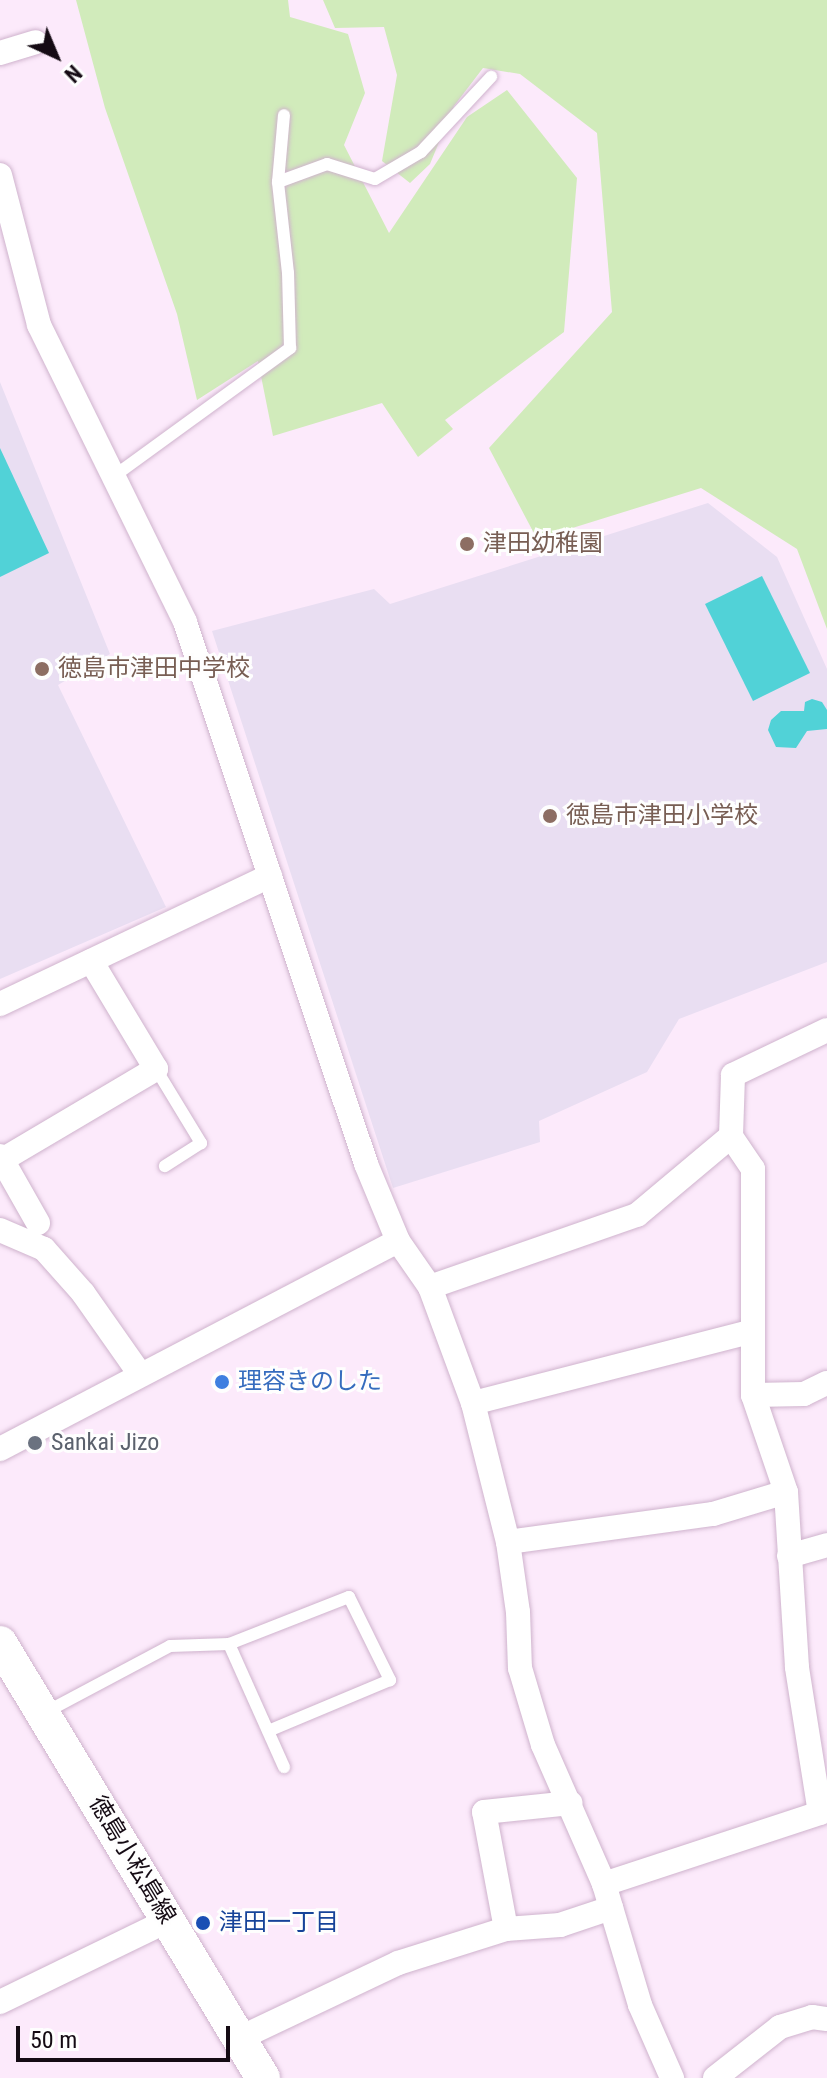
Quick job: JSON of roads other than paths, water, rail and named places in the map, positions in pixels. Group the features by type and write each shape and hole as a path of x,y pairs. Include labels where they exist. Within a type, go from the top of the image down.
{"main road":[{"name":"徳島小松島線","path":"0,1643 263,2078"}],"street":[{"path":"0,53 35,42"},
{"path":"0,175 39,325 185,622 366,1164 398,1241 430,1287 473,1403 508,1542 518,1612 520,1668 543,1745 571,1803 607,1896 640,2005 672,2078"},
{"path":"0,1004 270,876"},
{"path":"38,1223 1,1158 156,1069 91,961"},
{"path":"240,2038 398,1963 506,1929 560,1925 607,1896 823,1817 822,1786 797,1667 786,1492 753,1395 753,1169 731,1136 733,1075 827,1030"},
{"path":"430,1287 637,1215 731,1136"},
{"path":"0,1230 44,1249 83,1293 140,1374"},
{"path":"0,1449 398,1241"},
{"path":"473,1403 753,1331"},
{"path":"753,1395 804,1394 827,1383"},
{"path":"508,1542 713,1514 786,1492"},
{"path":"789,1556 827,1545"},
{"path":"506,1929 484,1812 571,1803"},
{"path":"0,2002 169,1920"},
{"path":"715,2078 780,2027 812,2017 827,2019"}],"lane":[{"path":"278,182 327,164 375,179 421,152 491,77"},
{"path":"114,476 290,348 288,273 278,182 284,115"},
{"path":"156,1069 201,1143 165,1166"},
{"path":"43,1714 170,1646 229,1644 349,1597 390,1680 268,1731"},
{"path":"229,1644 284,1767"}],"water":[{"path":"0,448 49,553 0,577"},
{"path":"762,576 810,673 753,701 705,604"},
{"path":"812,699 822,702 827,710 827,729 807,731 796,748 776,747 768,730 771,720 781,711 804,711 805,702"}],"place":[{"name":"津田幼稚園","path":"467,544"},
{"name":"徳島市津田中学校","path":"42,669"},
{"name":"徳島市津田小学校","path":"550,816"},
{"name":"理容きのした","path":"222,1382"},
{"name":"Sankai Jizo","path":"35,1443"},
{"name":"津田一丁目","path":"203,1923"}]}
